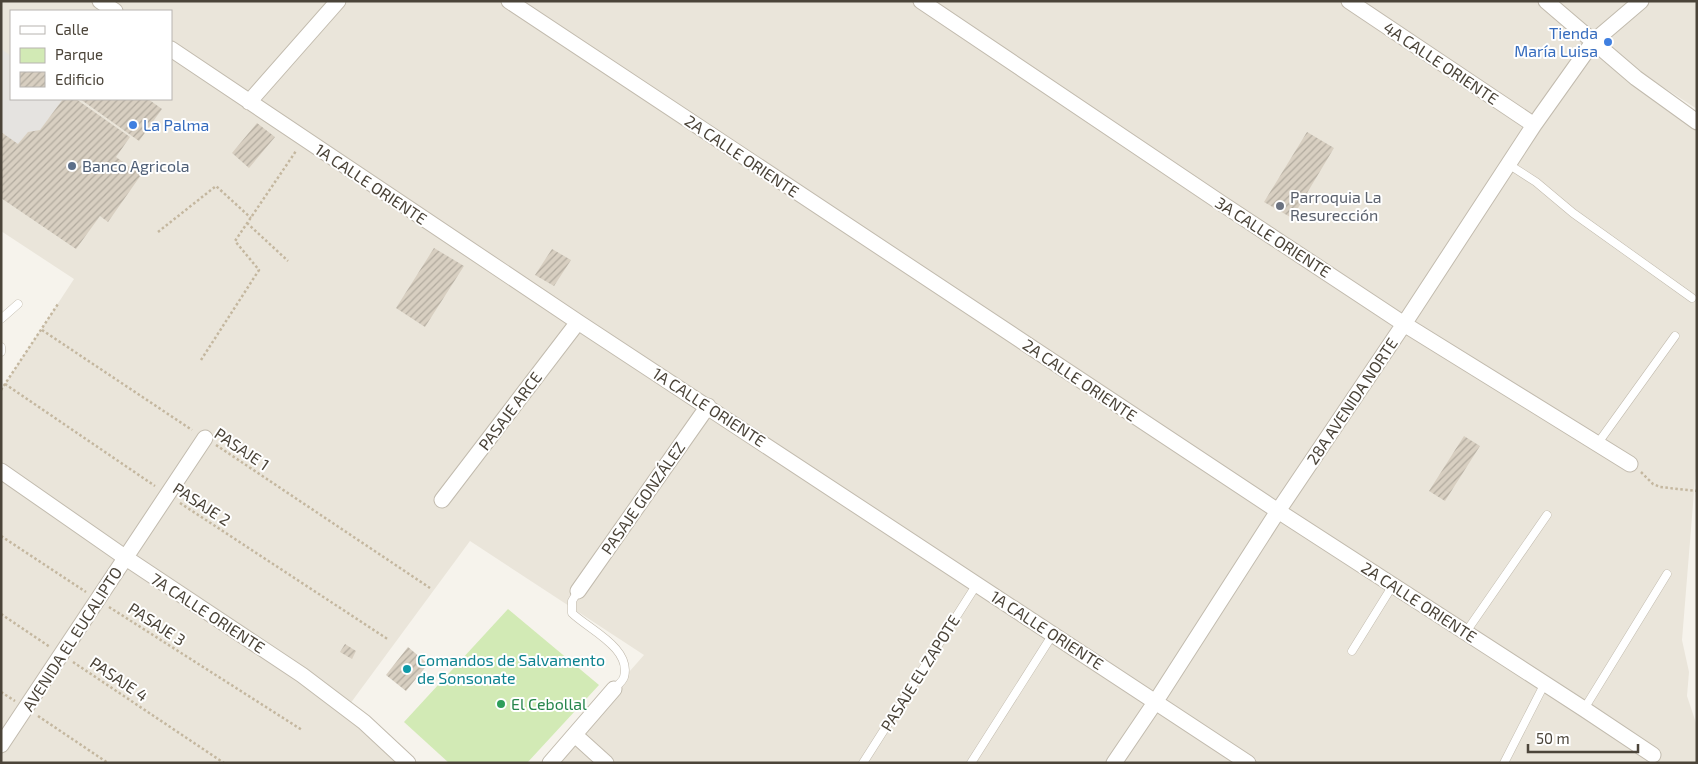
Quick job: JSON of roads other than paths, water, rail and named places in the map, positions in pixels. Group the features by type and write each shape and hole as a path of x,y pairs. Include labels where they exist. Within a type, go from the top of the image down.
{"street":[{"path":"100,1 114,10"},
{"path":"249,102 338,1"},
{"name":"2A CALLE ORIENTE","path":"509,1 1278,511 1653,755"},
{"name":"3A CALLE ORIENTE","path":"921,1 1220,203 1404,324 1630,464"},
{"name":"4A CALLE ORIENTE","path":"1348,1 1534,125"},
{"path":"1546,1 1636,78 1697,122"},
{"name":"28A AVENIDA NORTE","path":"1114,763 1278,511 1404,324 1534,125 1593,42 1641,1"},
{"name":"1A CALLE ORIENTE","path":"172,50 578,322 1248,763"},
{"name":"PASAJE ARCE","path":"442,500 578,322"},
{"name":"PASAJE GONZÁLEZ","path":"578,591 708,406"},
{"name":"AVENIDA EL EUCALIPTO","path":"1,745 205,438"},
{"name":"7A CALLE ORIENTE","path":"1,472 334,697 408,763"},
{"path":"550,763 614,689"},
{"path":"575,735 606,763"}],"lane":[{"path":"1508,164 1536,182 1573,213 1692,298"},
{"path":"1,319 18,304"},
{"path":"1598,443 1675,336"},
{"path":"1,347 1,352"},
{"path":"1466,632 1547,515"},
{"path":"1584,709 1667,574"},
{"name":"PASAJE EL ZAPOTE","path":"864,763 977,584"},
{"path":"1352,651 1393,585"},
{"path":"578,591 572,601 572,613 609,642 620,654 625,667 624,678 614,689"},
{"path":"971,763 1053,634"},
{"path":"1504,763 1545,683"}],"place":[{"name":"Tienda María Luisa","path":"1608,42"},
{"name":"La Palma","path":"133,125"},
{"name":"Banco Agricola","path":"72,166"},
{"name":"Parroquia La Resurección","path":"1280,206"},
{"name":"Comandos de Salvamento de Sonsonate","path":"407,669"},
{"name":"El Cebollal","path":"501,704"}]}
